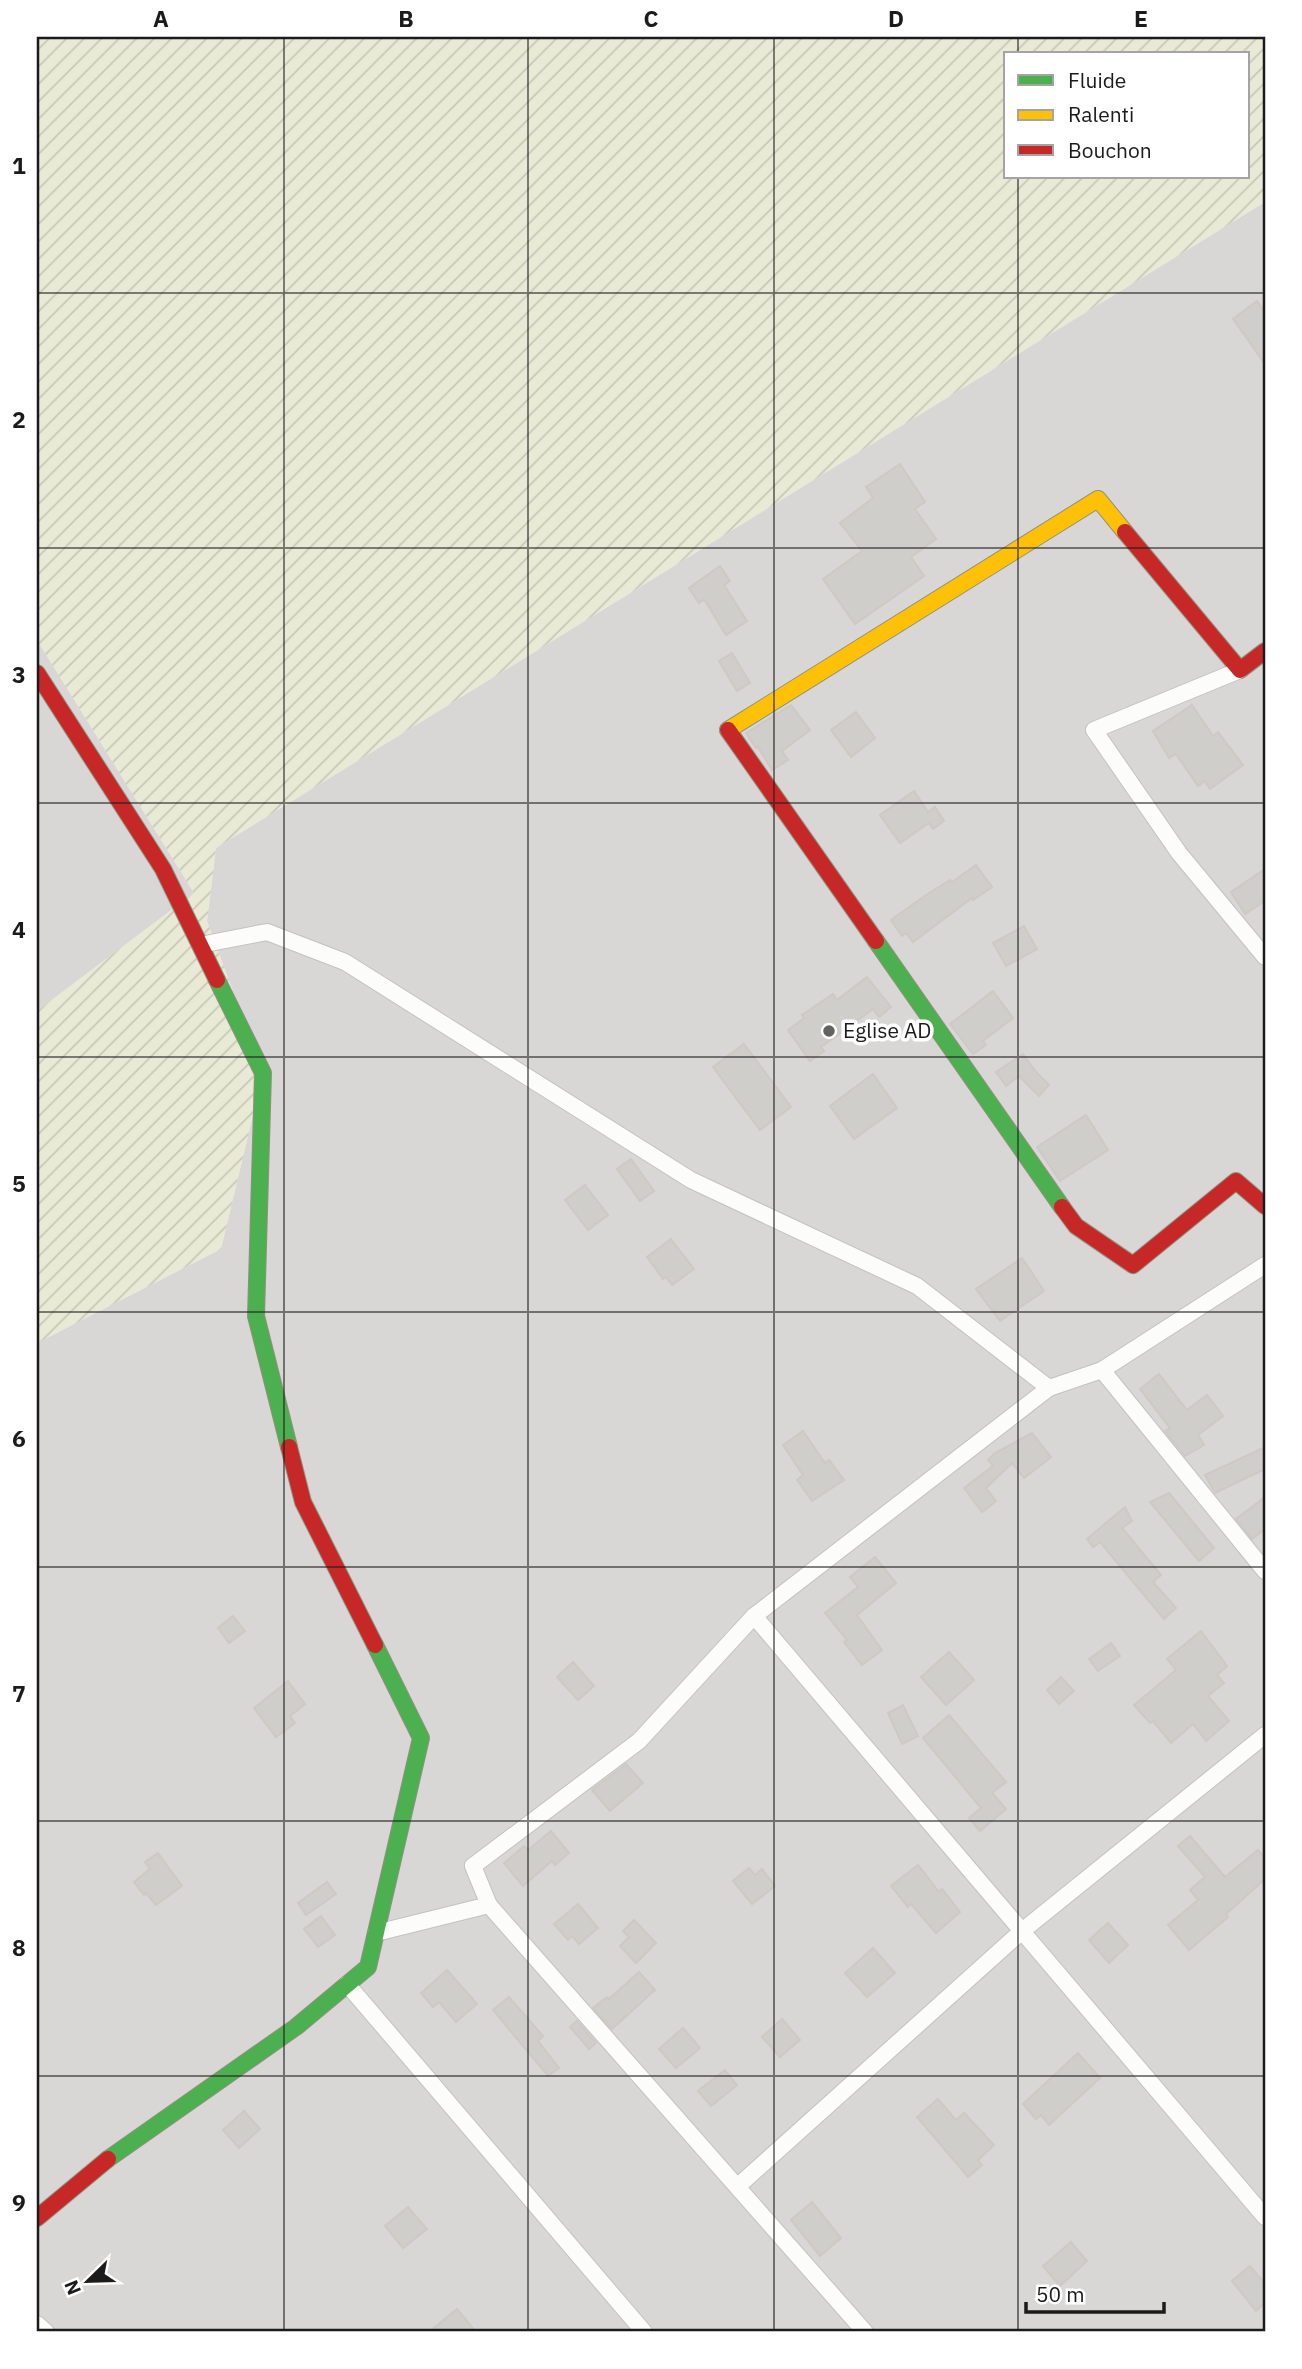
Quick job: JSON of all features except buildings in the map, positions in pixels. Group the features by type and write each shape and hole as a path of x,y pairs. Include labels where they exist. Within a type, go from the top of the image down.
{"street":[{"path":"1240,670 1098,499 727,730 1076,1226 1133,1265 1236,1181 1265,1206"},
{"path":"1265,651 1240,670 1094,730 1179,853 1265,957"},
{"path":"37,673 163,869 264,1073 256,1316 303,1502 421,1738 368,1967 296,2027 120,2149 37,2218"},
{"path":"200,945 267,932 345,962 691,1180 917,1286 1049,1388"},
{"path":"865,2332 489,1905 473,1866 639,1741 754,1616 1049,1388 1102,1370 1265,1265"},
{"path":"1102,1370 1265,1571"},
{"path":"754,1616 1265,2217"},
{"path":"738,2186 1022,1931 1265,1735"},
{"path":"376,1933 489,1905"},
{"path":"347,1984 644,2332"},
{"path":"37,2324 46,2332"}],"shaded area":[{"path":"1265,202 1265,2332 37,2332 37,1343 221,1249 263,1073 207,921 216,848"},
{"path":"37,640 194,893 37,1011"}],"green space":[{"path":"37,37 1265,37 1265,202 216,848 207,921 263,1073 221,1249 37,1343 37,1011 194,893 37,640"}],"traffic: fast":[{"path":"876,941 1062,1207"},
{"path":"217,980 263,1073 256,1316 289,1447"},
{"path":"108,2159 296,2027 368,1967 421,1738 375,1645"}],"traffic: slow":[{"path":"728,730 1098,499 1125,532"}],"traffic: jam":[{"path":"1125,532 1240,670 1265,651"},
{"path":"37,673 163,869 217,980"},
{"path":"728,730 876,941"},
{"path":"1062,1207 1076,1226 1133,1265 1236,1181 1265,1206"},
{"path":"289,1447 303,1502 375,1645"},
{"path":"37,2218 108,2159"}],"place":[{"name":"Eglise AD","path":"829,1031"}]}
